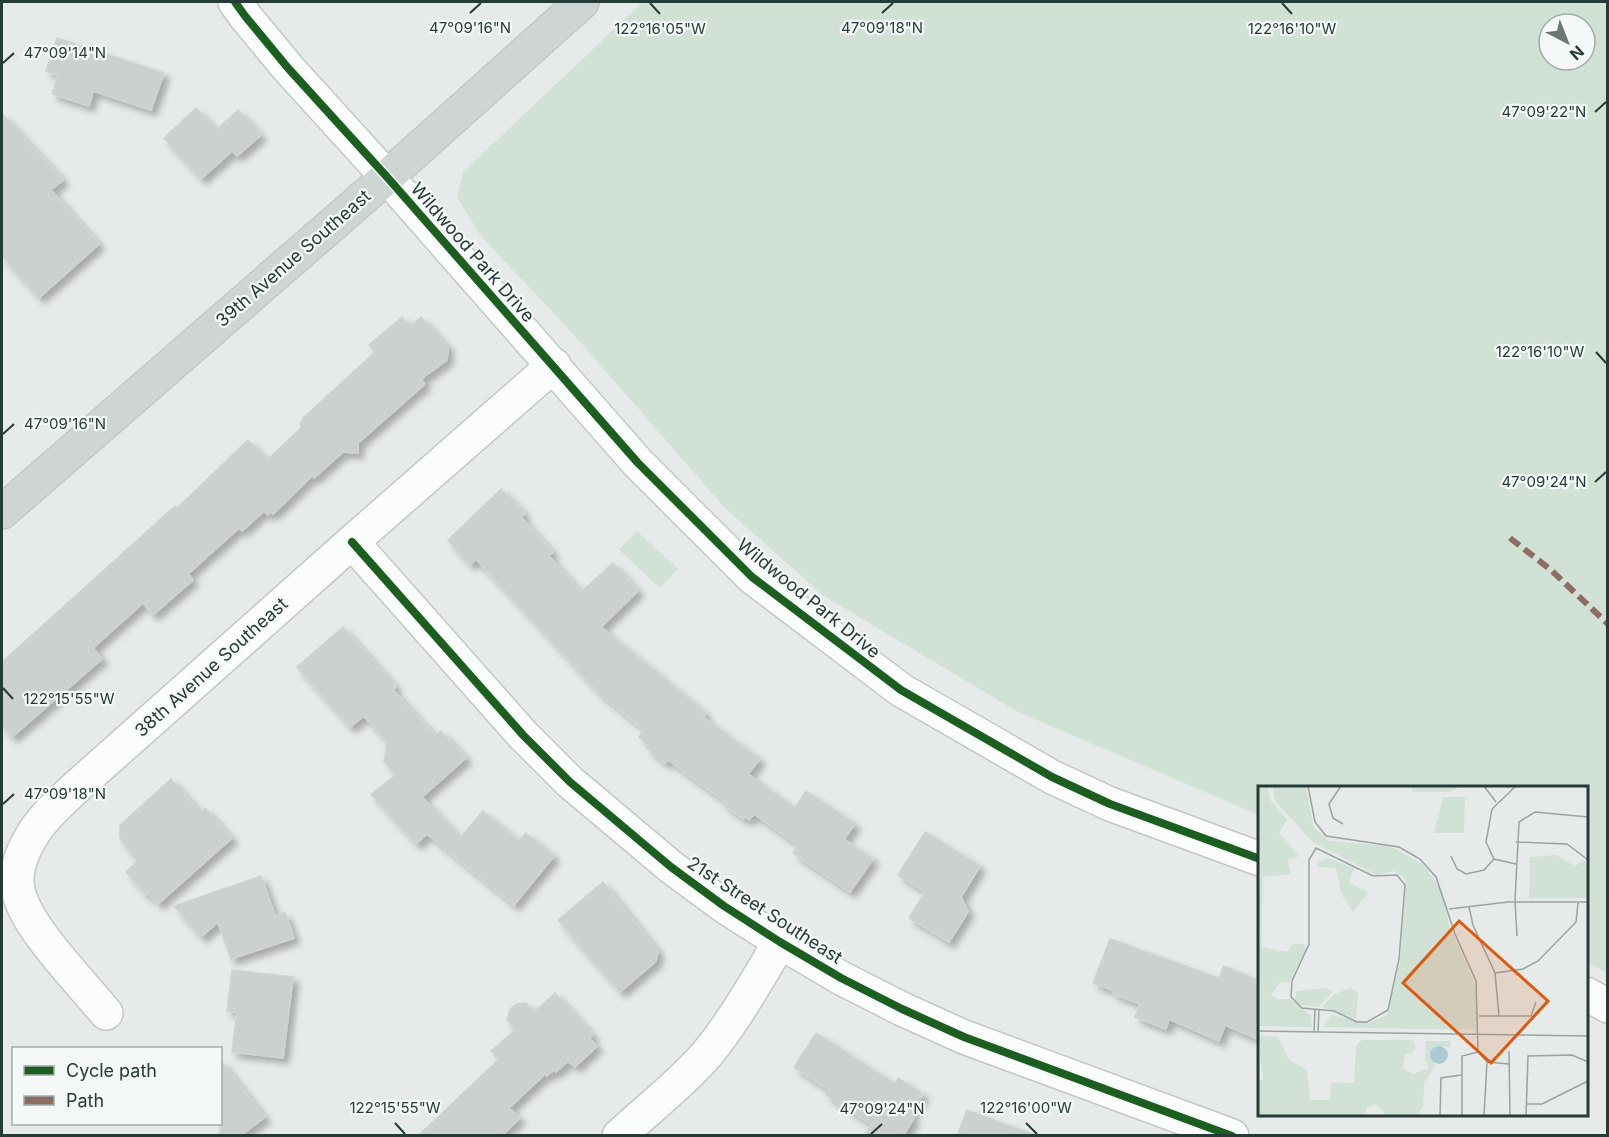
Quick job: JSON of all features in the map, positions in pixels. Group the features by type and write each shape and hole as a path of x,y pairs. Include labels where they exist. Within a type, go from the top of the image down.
{"main road":[{"name":"39th Avenue Southeast","path":"2,512 387,177 582,2"}],"street":[{"name":"Wildwood Park Drive","path":"235,2 288,68 554,365 638,463 752,577 901,690 1042,771 1110,804 1258,858"},
{"name":"38th Avenue Southeast","path":"106,1013 44,938 23,907 17,878 23,852 34,832 49,813 73,790 554,365"},
{"name":"21st Street Southeast","path":"352,542 523,735 570,782 671,867 724,906 841,978 964,1037 1232,1136"},
{"path":"619,1136 688,1074 706,1054 726,1029 780,942"},
{"path":"1588,995 1608,1006"}],"green space":[{"path":"643,2 1607,2 1607,973 1588,963 1588,786 1258,786 1258,815 1018,712 824,596 725,508 575,336 480,235 457,197 464,171"},
{"path":"637,531 678,569 660,588 619,550"}],"building":[{"path":"57,38 164,73 151,110 93,91 89,106 52,94 58,75 46,71"},
{"path":"196,108 216,130 238,110 261,135 237,156 232,151 201,179 164,138"},
{"path":"2,114 63,180 51,190 99,244 39,298 2,256"},
{"path":"402,317 411,326 421,317 448,347 447,360 421,379 425,384 358,443 358,453 343,452 314,478 312,476 273,514 271,512 268,515 264,511 242,531 239,528 188,574 193,580 153,615 143,603 93,648 102,659 12,737 2,725 2,662 175,506 177,508 248,440 267,460 302,427 300,424 303,418 375,352 369,345"},
{"path":"501,489 525,514 521,517 553,552 549,556 581,592 613,563 638,591 601,627 706,713 703,717 760,759 748,774 795,808 806,791 855,824 844,839 873,859 850,892 793,853 798,845 754,814 749,820 745,816 743,819 723,804 725,802 668,760 665,763 647,748 649,745 639,737 644,730 600,694 476,559 470,565 448,540"},
{"path":"343,627 396,687 393,690 435,736 441,731 466,758 422,797 460,838 483,811 519,841 526,833 554,856 514,905 427,834 416,844 371,794 397,774 384,762 387,742 364,716 350,727 297,667"},
{"path":"171,779 200,812 205,808 232,838 158,904 148,893 146,895 126,872 137,861 120,838 120,825"},
{"path":"925,832 980,866 961,897 968,912 949,942 909,918 925,892 898,875"},
{"path":"261,876 275,916 285,913 294,938 231,959 218,922 201,937 174,906"},
{"path":"603,882 658,951 656,961 620,992 558,920"},
{"path":"1110,939 1219,978 1224,966 1258,980 1258,1039 1225,1025 1219,1041 1169,1019 1166,1029 1135,1017 1140,1004 1113,994 1115,991 1093,983"},
{"path":"232,970 293,977 283,1058 232,1052 237,1012 227,1011"},
{"path":"555,993 593,1035 589,1038 597,1046 575,1067 568,1061 556,1072 554,1070 547,1076 545,1074 509,1108 520,1118 501,1136 418,1136 499,1059 491,1051 516,1029 507,1020 510,1009 517,1004 526,1003 534,1012"},
{"path":"816,1033 895,1084 898,1078 923,1094 910,1115 914,1118 903,1136 864,1136 871,1124 826,1095 829,1090 794,1067"},
{"path":"222,1063 265,1117 240,1136 220,1136"},
{"path":"967,1110 1030,1133 1029,1136 957,1136"}],"marked path":[{"path":"1510,538 1551,570 1608,624"}],"cycle path":[{"path":"235,2 288,68 387,177 638,463 752,577 901,690 1052,777 1110,804 1258,858"},
{"path":"352,542 523,735 570,782 671,867 724,906 841,978 902,1009 964,1037 1232,1136"}]}
